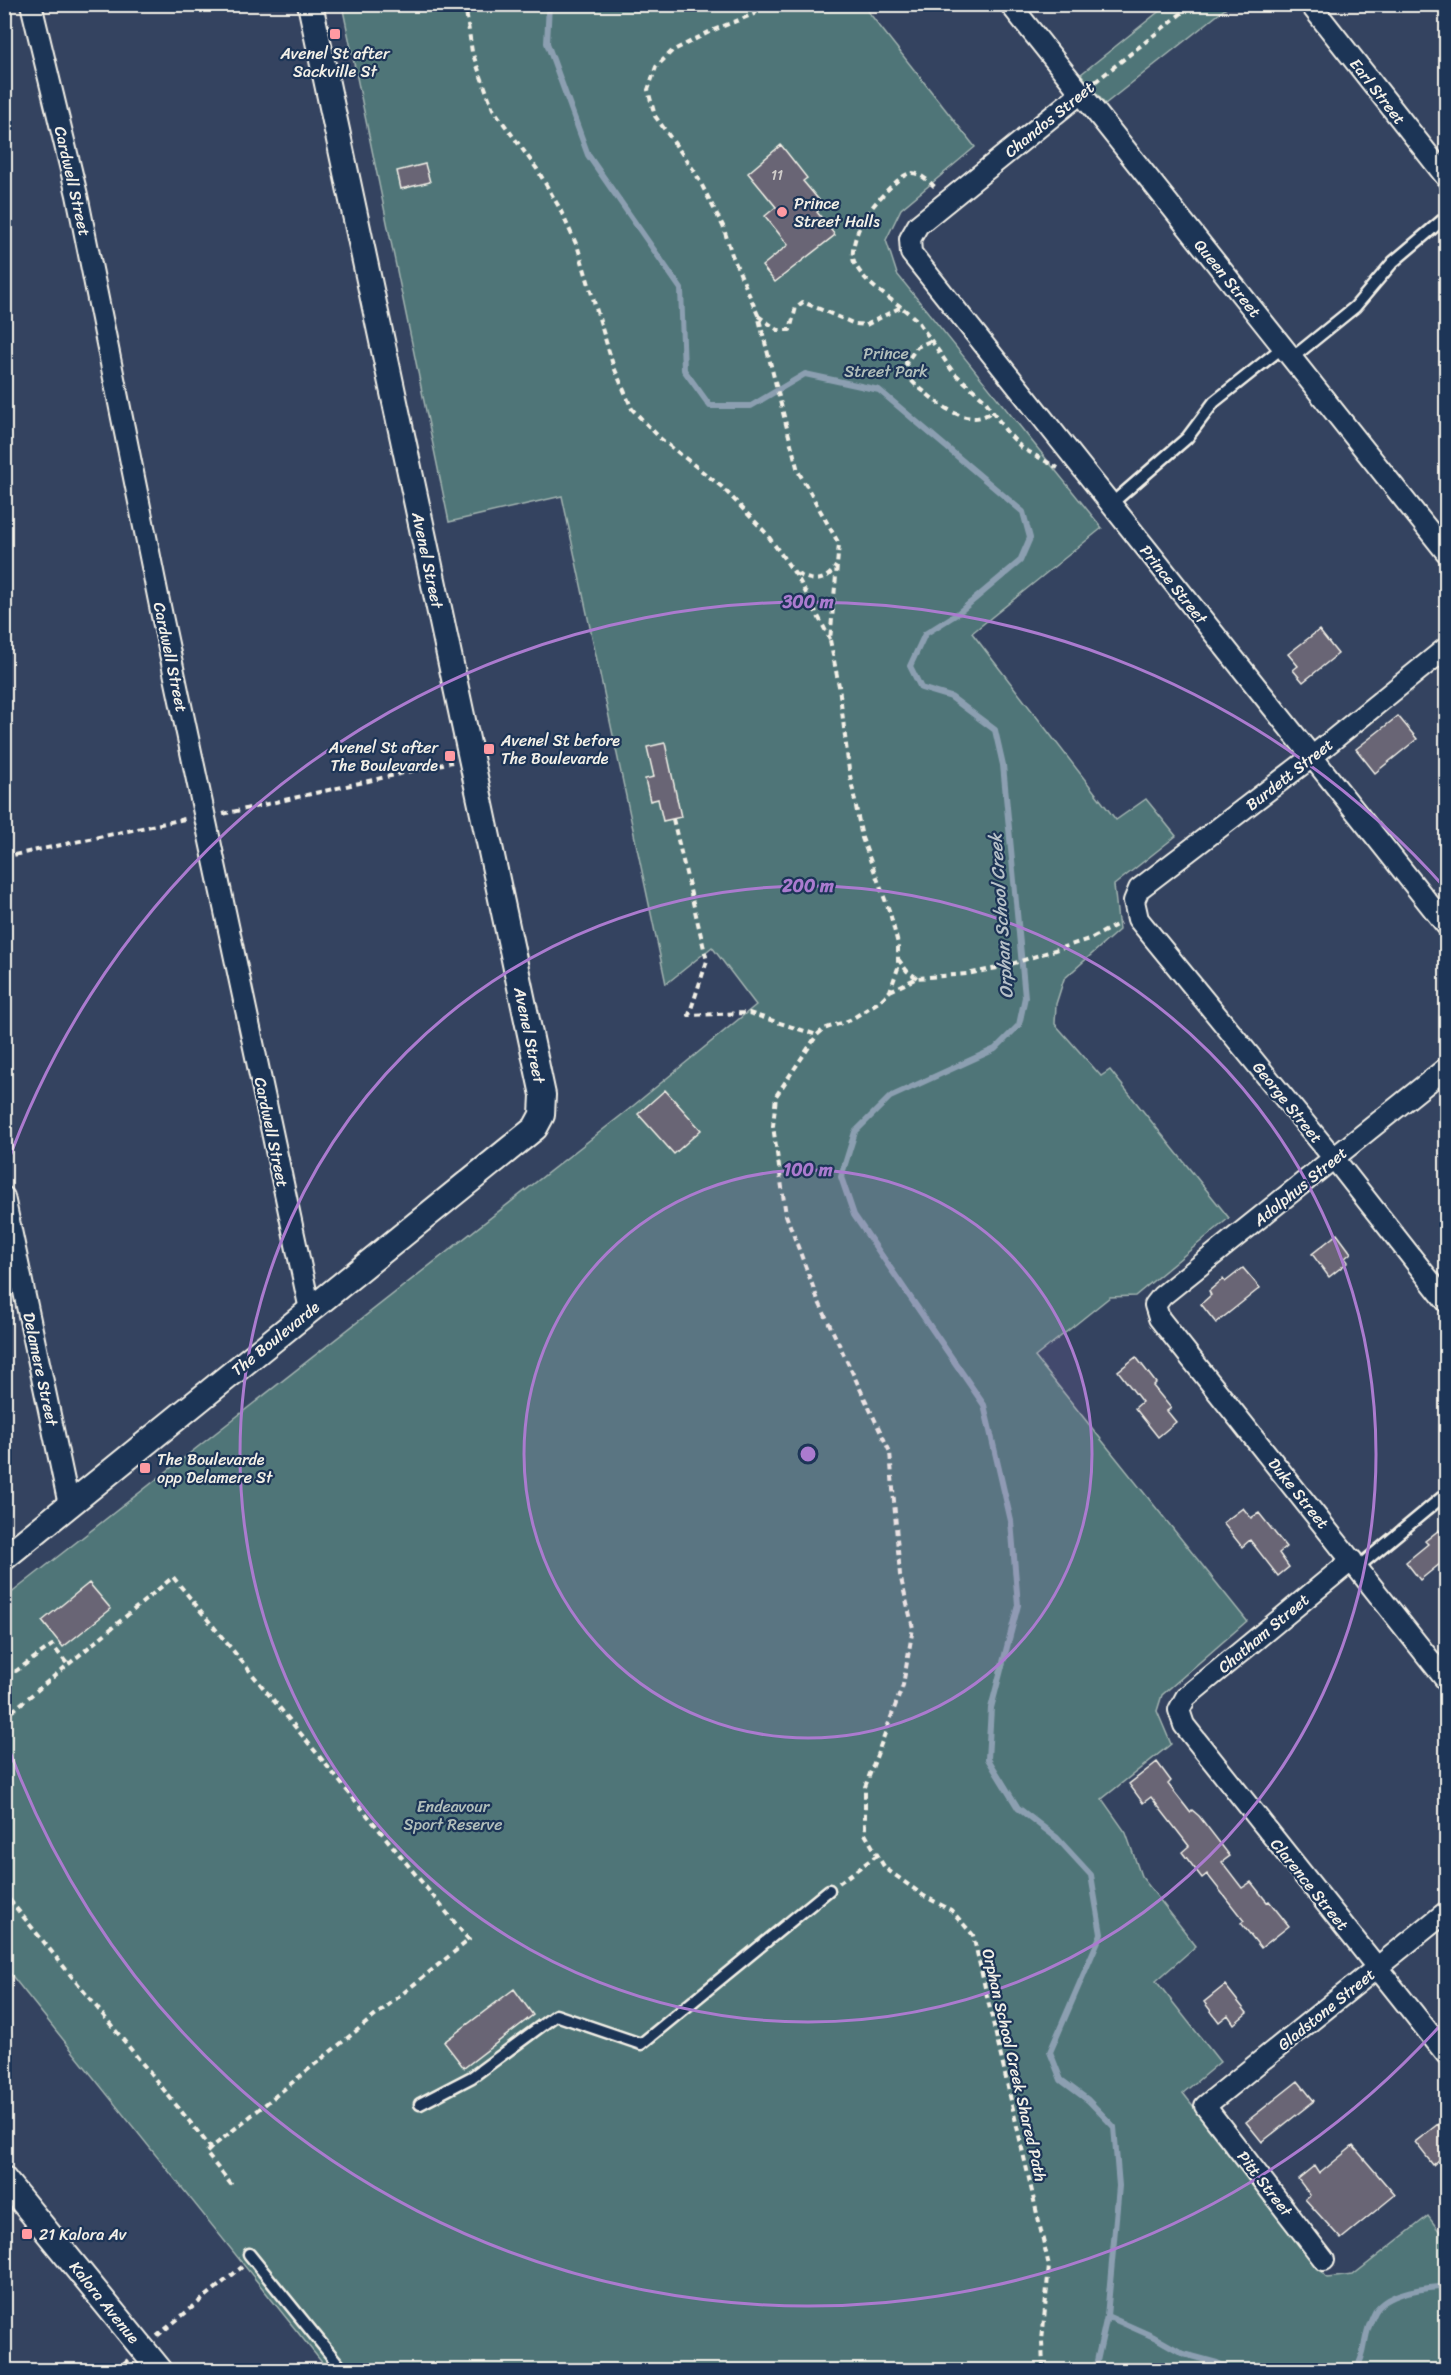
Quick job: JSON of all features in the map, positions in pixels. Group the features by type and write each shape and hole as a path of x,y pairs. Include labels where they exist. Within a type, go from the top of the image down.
{"street":[{"name":"Cardwell Street","path":"31,4 77,195 205,818 310,1310"},
{"name":"Avenel Street","path":"310,4 544,1099 543,1115"},
{"name":"Queen Street","path":"1010,4 1446,552"},
{"name":"Earl Street","path":"1310,4 1446,177"},
{"name":"Chandos Street","path":"910,239 918,225 1081,93"},
{"name":"Prince Street","path":"910,239 911,253 1446,925"},
{"name":"Burdett Street","path":"1135,908 1139,889 1313,756 1446,648"},
{"name":"George Street","path":"1135,908 1138,919 1334,1159 1446,1301"},
{"name":"Adolphus Street","path":"1155,1305 1162,1296 1446,1068"},
{"name":"The Boulevarde","path":"4,1558 535,1128 543,1115"},
{"name":"Delamere Street","path":"4,1197 69,1505"},
{"name":"Duke Street","path":"1155,1305 1160,1318 1446,1680"},
{"name":"Chatham Street","path":"1179,1710 1186,1696 1355,1564"},
{"name":"Clarence Street","path":"1179,1710 1184,1725 1446,2054"},
{"name":"Gladstone Street","path":"1205,2106 1446,1912"},
{"name":"Pitt Street","path":"1205,2106 1324,2260"},
{"name":"Kalora Avenue","path":"4,2179 160,2370"}],"lane":[{"path":"1110,505 1187,438 1214,402 1355,307 1393,262 1446,217"},
{"name":"Chatham Street","path":"1355,1564 1446,1494"},
{"path":"420,2104 472,2077 556,2015 640,2044 829,1890"},
{"path":"250,2256 344,2370"}],"path":[{"path":"465,4 472,52 493,109 537,169 578,248 614,365 632,409 661,439 722,487 766,533 794,572 830,640"},
{"path":"765,4 754,14 711,31 672,51 656,67 648,90 656,116 695,172 723,226 732,255 758,315 798,471 839,544 830,640 839,686 849,770 862,838 890,913 898,944 898,968 890,991"},
{"name":"Chandos Street","path":"1081,93 1194,4"},
{"path":"758,315 778,330 790,330 796,307 803,302 855,324 866,325 901,307 917,320 953,372 984,399 1006,431 1022,448 1061,469 1074,460"},
{"path":"930,341 917,347 906,363 912,381 954,413 974,418 985,417 992,411"},
{"path":"794,572 815,581 831,574 838,563"},
{"path":"4,857 185,818 205,818 471,758"},
{"path":"673,819 707,961 689,1015 749,1013 817,1035"},
{"path":"898,959 907,971 917,978 948,977 1002,967 1092,938 1135,908"},
{"name":"Orphan School Creek Shared Path","path":"917,978 890,991 880,1001 860,1014 824,1029 817,1035 776,1096 773,1126 786,1215 818,1300 890,1452 900,1575 913,1628 903,1685 865,1787 865,1834 885,1868 924,1896 951,1910 973,1935 1049,2266 1042,2341 1043,2370"},
{"path":"4,1718 173,1577 470,1940 206,2153 234,2188"},
{"path":"4,1670 16,1671 52,1646 69,1666"},
{"path":"829,1890 878,1856"},
{"path":"4,1893 211,2148"},
{"path":"116,2370 250,2256"}],"green space":[{"path":"342,5 863,5 975,147 901,209 886,240 897,274 1102,528 972,633 1116,820 1146,799 1176,836 1114,885 1119,930 1064,979 1056,1004 1055,1024 1101,1076 1110,1070 1229,1218 1135,1296 1110,1297 1035,1357 1247,1621 1162,1695 1157,1711 1171,1744 1102,1799 1126,1833 1141,1876 1196,1946 1156,1981 1220,2062 1183,2093 1327,2278 1353,2275 1428,2216 1446,2240 1446,2370 328,2370 5,1967 5,1598 628,1110 756,1005 712,947 666,984 562,496 449,522"},
{"path":"1167,5 1230,5 1105,104 1081,74"}],"building":[{"path":"781,145 807,178 803,181 824,206 817,212 835,235 775,282 762,266 788,245 765,216 776,207 748,173"},
{"path":"425,164 430,182 401,189 397,171"},
{"path":"1319,630 1338,654 1303,682 1293,670 1298,666 1288,654"},
{"path":"1398,716 1417,739 1375,773 1356,749"},
{"path":"665,743 681,817 663,821 658,799 650,801 645,779 654,777 647,747"},
{"path":"665,1090 701,1130 674,1154 638,1114"},
{"path":"1337,1234 1351,1253 1345,1258 1348,1262 1329,1277 1312,1254"},
{"path":"1243,1268 1260,1288 1216,1323 1201,1304 1211,1295 1209,1291 1223,1279 1225,1282"},
{"path":"1136,1357 1156,1383 1153,1386 1171,1408 1167,1411 1176,1422 1158,1437 1135,1408 1142,1402 1118,1371"},
{"path":"1243,1508 1251,1518 1259,1513 1286,1547 1279,1553 1289,1567 1278,1576 1250,1540 1242,1547 1223,1523"},
{"path":"1439,1530 1446,1539 1446,1559 1420,1580 1406,1562 1428,1544 1425,1541"},
{"path":"89,1583 111,1609 63,1647 42,1621"},
{"path":"1157,1762 1171,1781 1168,1784 1190,1812 1192,1810 1199,1816 1230,1856 1222,1862 1242,1888 1251,1882 1289,1926 1261,1948 1241,1923 1244,1921 1207,1874 1202,1878 1182,1852 1189,1846 1151,1797 1143,1803 1129,1784"},
{"path":"1225,1985 1247,2013 1234,2024 1228,2015 1219,2022 1204,2002"},
{"path":"514,1989 533,2015 464,2068 444,2042"},
{"path":"1298,2081 1314,2101 1262,2142 1246,2122"},
{"path":"1438,2124 1446,2135 1446,2154 1433,2165 1415,2142"},
{"path":"1353,2146 1395,2195 1341,2239 1305,2199 1310,2195 1298,2179 1314,2166 1319,2174"}],"waterway":[{"name":"Orphan School Creek","path":"549,4 547,43 588,155 681,289 684,370 710,406 751,406 805,374 879,390 1023,512 1030,538 1020,561 957,614 925,634 910,666 921,688 951,697 995,730 1003,765 1025,997 1019,1025 995,1049 890,1097 855,1132 841,1177 854,1215 984,1405 1011,1521 1018,1605 991,1708 988,1759 1018,1808 1057,1838 1091,1875 1101,1934 1050,2052 1061,2080 1088,2100 1114,2127 1119,2186 1107,2316 1095,2370"},
{"path":"1356,2370 1371,2322 1383,2303 1409,2292 1446,2287"},
{"path":"1107,2316 1154,2337 1184,2354 1217,2363 1232,2370"}],"place":[{"name":"Avenel St after Sackville St","path":"335,34"},
{"name":"Prince Street Halls","path":"782,212"},
{"name":"Avenel St before The Boulevarde","path":"489,749"},
{"name":"Avenel St after The Boulevarde","path":"450,756"},
{"name":"The Boulevarde opp Delamere St","path":"145,1468"},
{"name":"21 Kalora Av","path":"27,2234"}],"park label":[{"name":"Prince Street Park","path":"886,362"},
{"name":"Endeavour Sport Reserve","path":"453,1815"}]}
